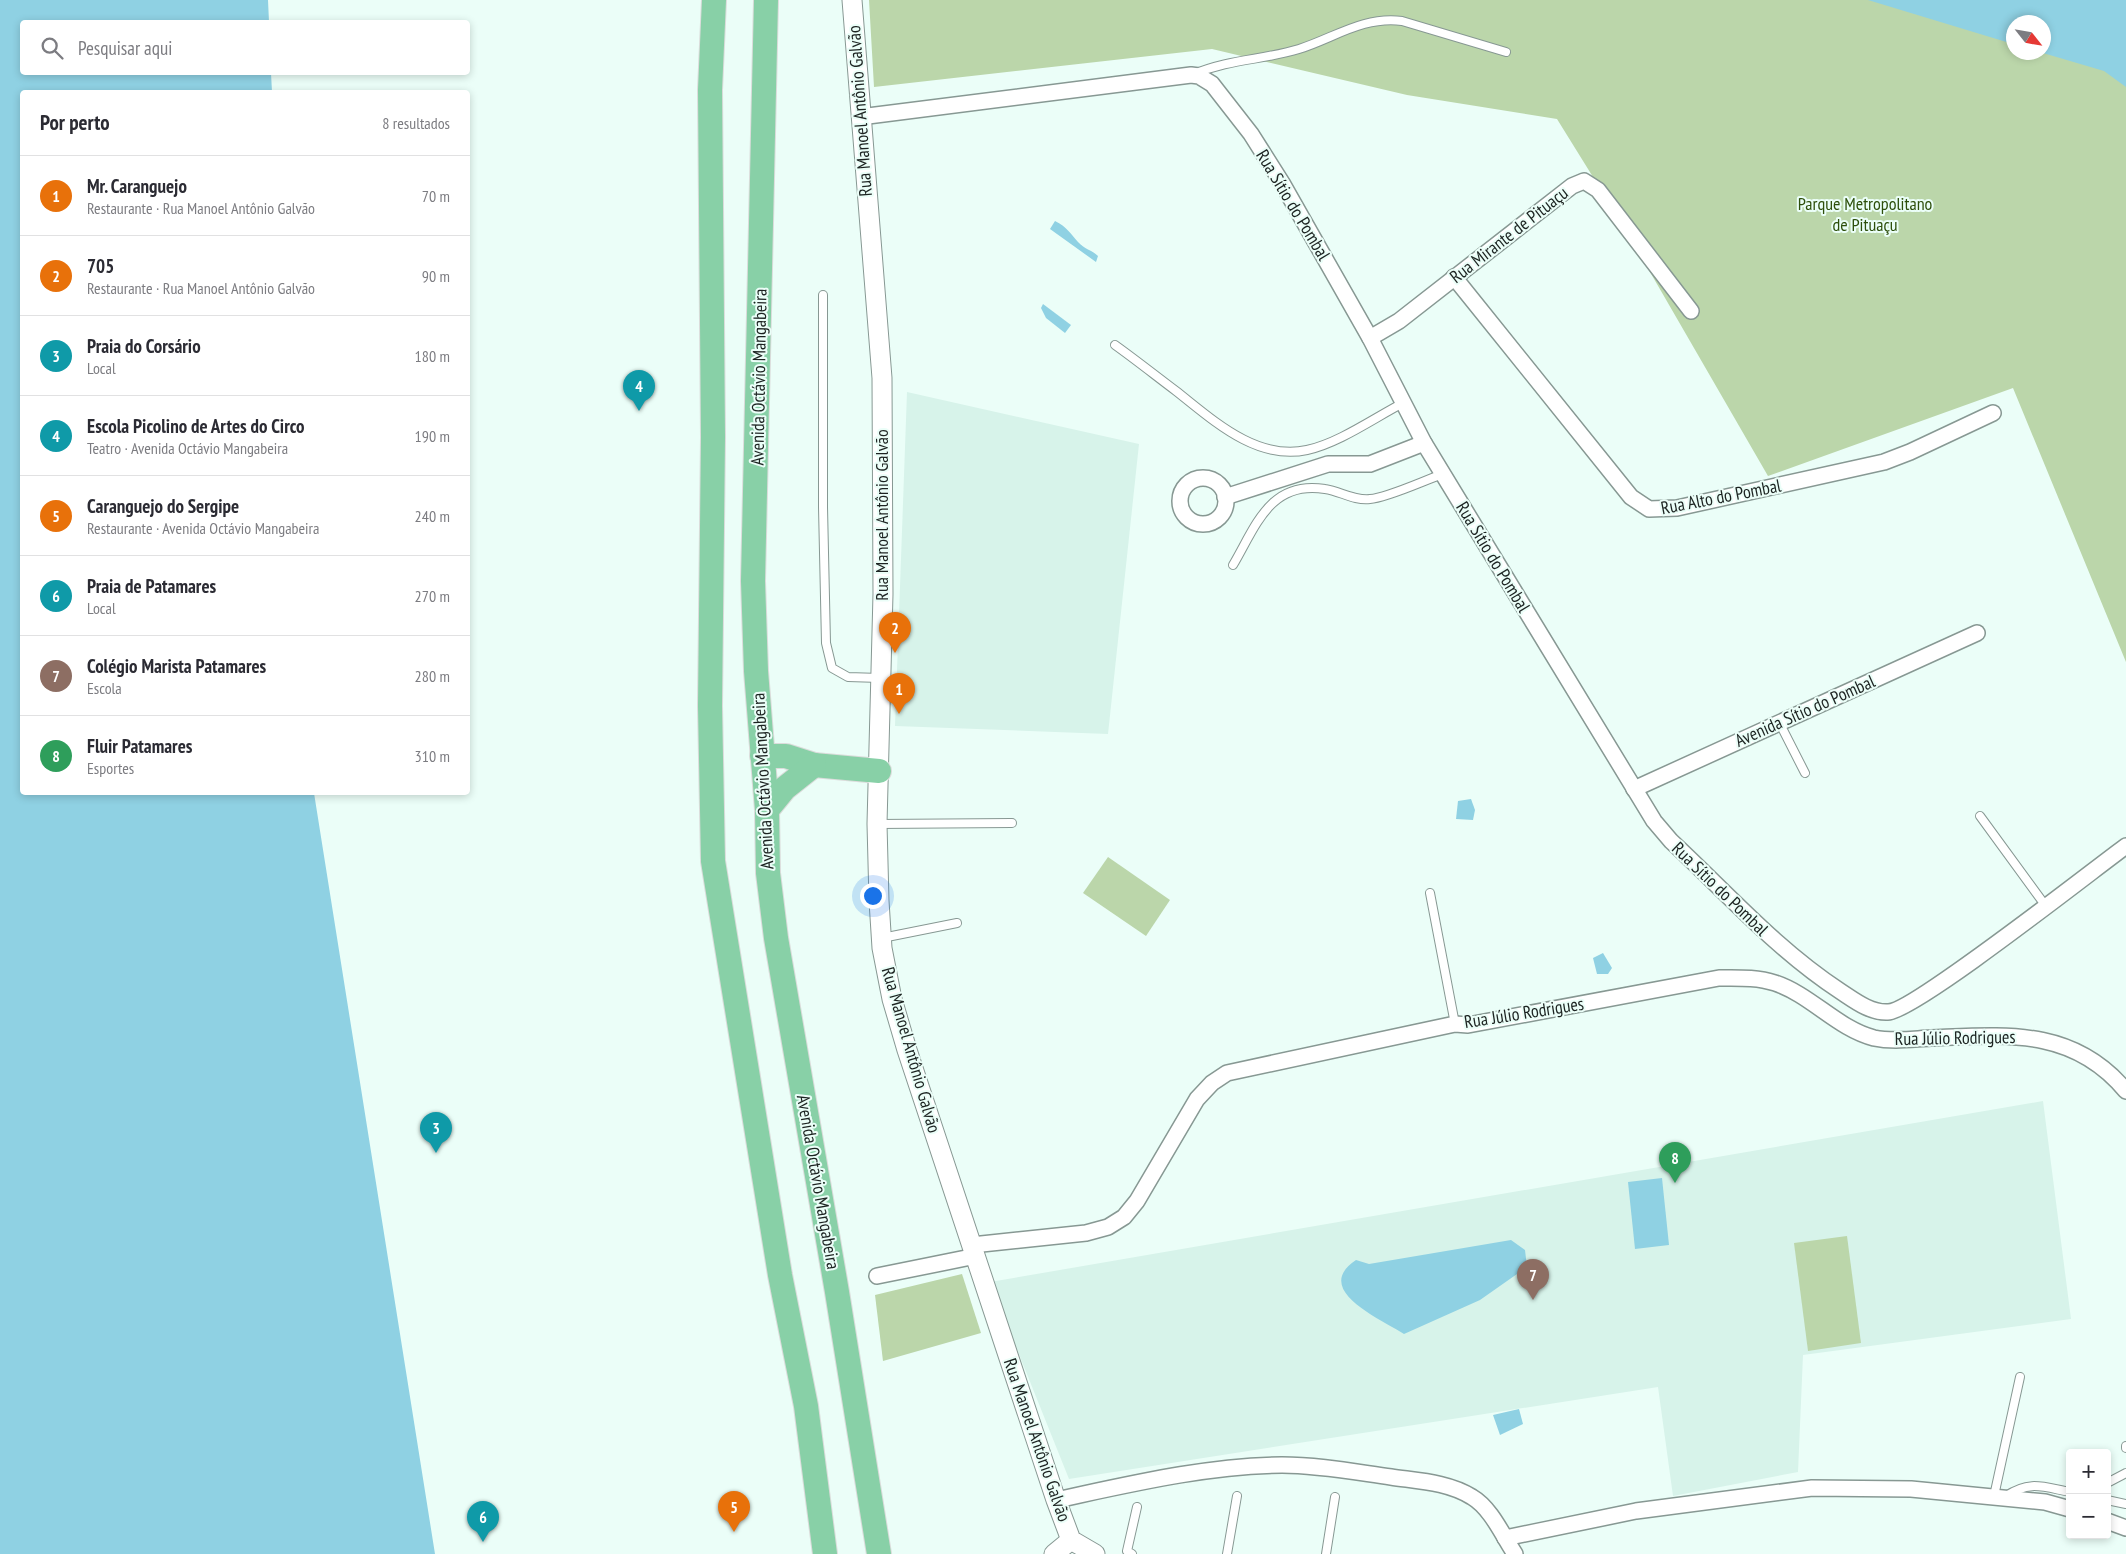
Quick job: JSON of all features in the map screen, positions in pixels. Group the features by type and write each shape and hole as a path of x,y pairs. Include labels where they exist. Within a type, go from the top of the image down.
{"main road":[{"path":"714,0 710,90 713,420 710,706 713,862 780,1275 806,1406 825,1554"},
{"name":"Avenida Octávio Mangabeira","path":"766,0 753,581 762,756 767,810 768,873 776,938 837,1292 879,1554"},
{"path":"762,756 791,756 814,765 879,771"},
{"path":"767,810 785,788 814,765"}],"street":[{"name":"Rua Manoel Antônio Galvão","path":"852,0 882,378 883,594 876,824 882,938 892,999 1056,1500 1075,1547 1095,1554"},
{"path":"860,117 1191,75"},
{"name":"Rua Sítio do Pombal","path":"1191,75 1199,76 1212,84 1251,134 1282,183 1370,338 1424,443 1654,821 1671,841 1785,951 1822,979 1875,1011 1890,1012 1906,1005 1948,977 2126,846"},
{"name":"Rua Mirante de Pituaçu","path":"1370,338 1399,321 1572,186 1584,181 1598,190 1691,311"},
{"name":"Rua Alto do Pombal","path":"1454,277 1632,497 1650,509 1677,508 1884,462 1910,452 1993,413"},
{"path":"1225,497 1328,464 1370,464 1424,443"},
{"name":"Avenida Sítio do Pombal","path":"1634,790 1977,633"},
{"name":"Rua Júlio Rodrigues","path":"974,1250 1086,1233 1108,1227 1124,1217 1136,1201 1197,1099 1212,1083 1227,1073 1455,1024 1468,1025 1719,978 1750,978 1776,983 1872,1038 1893,1041 2006,1035 2033,1037 2064,1045 2089,1059 2117,1080 2126,1091"},
{"path":"877,1276 974,1250"},
{"path":"1056,1500 1220,1468 1292,1466 1348,1471 1442,1485 1458,1490 1473,1498 1484,1508 1515,1554"},
{"path":"1505,1538 1636,1511 1812,1488 1911,1489 2045,1502 2066,1508"},
{"path":"2111,1522 2126,1528"},
{"path":"1054,1554 1075,1547"}],"lane":[{"path":"1191,75 1217,64 1299,49 1365,23 1384,18 1402,21 1506,52"},
{"path":"823,295 822,507 826,643 832,668 848,677 880,678"},
{"path":"1115,345 1224,428 1256,445 1272,450 1292,451 1322,446 1403,403"},
{"path":"1233,565 1265,511 1278,497 1286,493 1325,488 1355,498 1371,499 1443,474"},
{"path":"1779,722 1805,773"},
{"path":"1980,816 2045,905"},
{"path":"876,824 1012,823"},
{"path":"1430,894 1455,1024"},
{"path":"882,938 957,923"},
{"path":"1999,1497 2020,1377"},
{"path":"2111,1481 2126,1473"},
{"path":"1999,1497 2018,1487 2029,1484 2066,1491"},
{"path":"1227,1554 1237,1496"},
{"path":"1326,1554 1335,1497"},
{"path":"2111,1501 2126,1504"},
{"path":"1132,1554 1127,1551 1137,1507"}],"shaded area":[{"path":"907,392 1139,444 1108,734 895,726"},
{"path":"2043,1101 2071,1319 1803,1355 1798,1472 1673,1496 1658,1387 1069,1479 990,1282"}],"green space":[{"name":"Parque Metropolitano de Pituaçu","path":"869,0 2126,0 2126,662 2013,388 1768,476 1624,227 1557,119 1407,95 1212,49 874,87"},
{"path":"1108,857 1170,900 1146,936 1083,893"},
{"path":"1847,1236 1861,1343 1808,1351 1794,1243"},
{"path":"962,1274 981,1333 883,1361 875,1295"}],"water":[{"path":"0,0 268,0 269,20 20,20 20,75 271,75 272,90 20,90 20,795 314,795 435,1554 0,1554"},
{"path":"1868,0 2126,0 2126,87 2104,71 2051,55 2051,15 2006,15 2006,42"},
{"path":"1055,221 1065,228 1080,244 1098,256 1096,262 1050,229"},
{"path":"1043,304 1071,325 1065,333 1046,318 1041,308"},
{"path":"1471,799 1475,810 1473,820 1456,819 1458,801"},
{"path":"1603,953 1612,968 1608,974 1597,974 1593,958"},
{"path":"1662,1178 1669,1245 1635,1249 1628,1182"},
{"path":"1511,1240 1525,1250 1527,1267 1480,1300 1404,1334 1354,1303 1345,1293 1341,1282 1344,1271 1356,1260 1369,1264"},
{"path":"1519,1409 1523,1424 1500,1435 1493,1415"}],"place":[{"name":"Escola Picolino de Artes do Circo","path":"639,411"},
{"name":"705","path":"895,653"},
{"name":"Mr. Caranguejo","path":"899,714"},
{"name":"Praia do Corsário","path":"436,1153"},
{"name":"Fluir Patamares","path":"1675,1183"},
{"name":"Colégio Marista Patamares","path":"1533,1300"},
{"name":"Caranguejo do Sergipe","path":"734,1532"},
{"name":"Praia de Patamares","path":"483,1542"}]}
